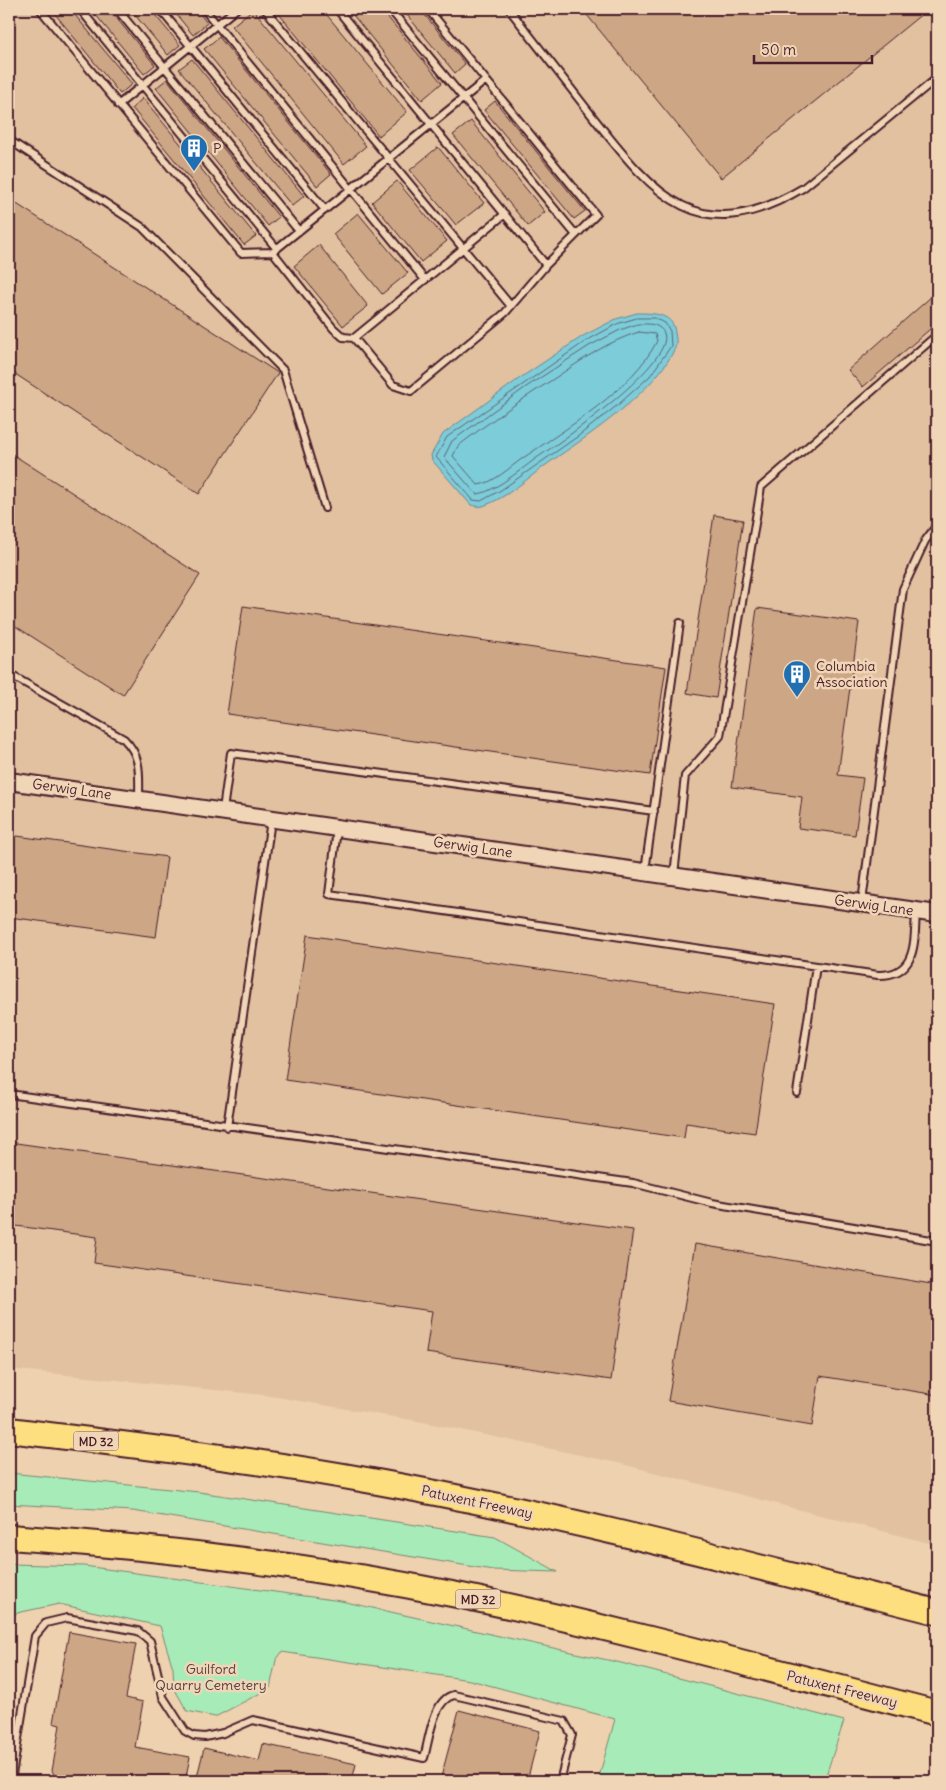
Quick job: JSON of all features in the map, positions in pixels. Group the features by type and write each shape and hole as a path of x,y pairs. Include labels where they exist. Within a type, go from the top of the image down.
{"highway":[{"name":"Patuxent Freeway","path":"9,1430 255,1462 370,1480 469,1499 597,1527 937,1612"},
{"name":"Patuxent Freeway","path":"9,1537 70,1541 264,1562 455,1594 579,1622 937,1713"}],"street":[{"name":"Gerwig Lane","path":"9,781 139,798 223,812 937,914"}],"lane":[{"path":"40,9 241,254 275,250 486,80"},
{"path":"80,9 275,250 333,328 343,337 354,338 505,214"},
{"path":"117,9 299,231"},
{"path":"160,9 325,210"},
{"path":"204,9 424,280"},
{"path":"118,105 236,9"},
{"path":"265,9 510,305"},
{"path":"337,9 546,265"},
{"path":"390,9 576,235"},
{"path":"354,338 393,385 411,391 505,313 546,265 596,215 428,9"},
{"path":"509,9 632,166 672,201 711,214 733,215 756,212 796,192 937,78"},
{"path":"9,140 142,227 284,370 324,508"},
{"path":"673,876 685,776 720,736 761,487 937,335"},
{"path":"862,903 903,589 925,541 937,525"},
{"path":"645,872 680,623"},
{"path":"9,674 124,740 134,750 139,762 139,798"},
{"path":"223,812 231,753 654,811"},
{"path":"227,1126 271,818"},
{"path":"338,828 329,894 878,975 898,972 912,957 916,911"},
{"path":"797,1093 816,966"},
{"path":"9,1094 633,1183 712,1203 937,1241"},
{"path":"11,1781 35,1636 46,1623 68,1618 138,1631 144,1636 153,1649 162,1697 185,1731 194,1736 205,1737 223,1733 253,1720 424,1758 439,1705 448,1696 454,1695 564,1721 572,1735 560,1781"}],"shaded area":[{"path":"9,9 937,9 937,1545 618,1463 423,1422 265,1395 9,1369"}],"green space":[{"path":"9,1473 199,1492 495,1537 558,1572 493,1570 133,1511 9,1504"},
{"name":"Guilford Quarry Cemetery","path":"9,1564 84,1566 341,1601 621,1663 844,1721 824,1781 598,1781 615,1719 470,1680 282,1652 276,1660 270,1688 215,1717 187,1711 174,1688 173,1668 160,1626 59,1604 12,1614 9,1621"}],"water":[{"path":"637,313 661,316 671,321 674,326 675,348 666,364 653,380 601,426 509,493 483,506 471,505 432,460 431,455 443,434 520,378 583,336 616,319"}],"building":[{"path":"51,9 70,9 132,84 120,94"},
{"path":"91,9 109,9 155,65 144,74"},
{"path":"130,9 150,9 180,45 168,55"},
{"path":"172,9 196,9 207,23 193,35"},
{"path":"253,9 366,146 344,164 232,26"},
{"path":"275,9 322,9 407,112 379,136"},
{"path":"348,9 381,9 442,83 422,100"},
{"path":"402,9 420,9 465,64 455,73"},
{"path":"582,9 928,9 721,178"},
{"path":"219,37 331,174 317,186 204,49"},
{"path":"192,59 304,196 292,206 179,69"},
{"path":"167,79 279,217 268,226 156,88"},
{"name":"P","path":"143,98 256,236 244,245 132,108"},
{"path":"495,101 585,211 574,219 484,110"},
{"path":"471,121 545,212 528,226 453,135"},
{"path":"438,147 484,203 456,225 410,170"},
{"path":"397,181 447,241 421,262 372,202"},
{"path":"9,199 278,373 199,494 9,370"},
{"path":"358,213 408,273 382,294 333,234"},
{"path":"319,245 368,306 343,326 294,266"},
{"path":"932,296 937,297 937,323 863,387 848,370"},
{"path":"9,452 200,575 123,695 9,622"},
{"path":"714,515 743,520 716,698 687,693"},
{"path":"243,606 666,667 650,775 227,714"},
{"name":"Columbia Association","path":"757,608 859,622 838,775 863,778 855,835 798,828 802,797 732,787"},
{"path":"10,835 167,857 156,937 9,917"},
{"path":"307,935 775,1004 755,1133 686,1123 684,1138 285,1080"},
{"path":"9,1142 633,1230 611,1380 426,1353 432,1311 94,1263 97,1237 9,1225"},
{"path":"695,1244 937,1285 937,1395 820,1376 812,1426 668,1401"},
{"path":"69,1632 136,1644 126,1698 143,1702 135,1747 190,1757 185,1781 63,1781 64,1778 55,1776 52,1771 60,1725 53,1723"},
{"path":"459,1710 540,1731 527,1781 440,1781"},
{"path":"263,1744 356,1764 352,1781 196,1781 204,1748 259,1761"}],"place":[{"name":"P","path":"194,172"},
{"name":"Columbia Association","path":"797,698"}]}
